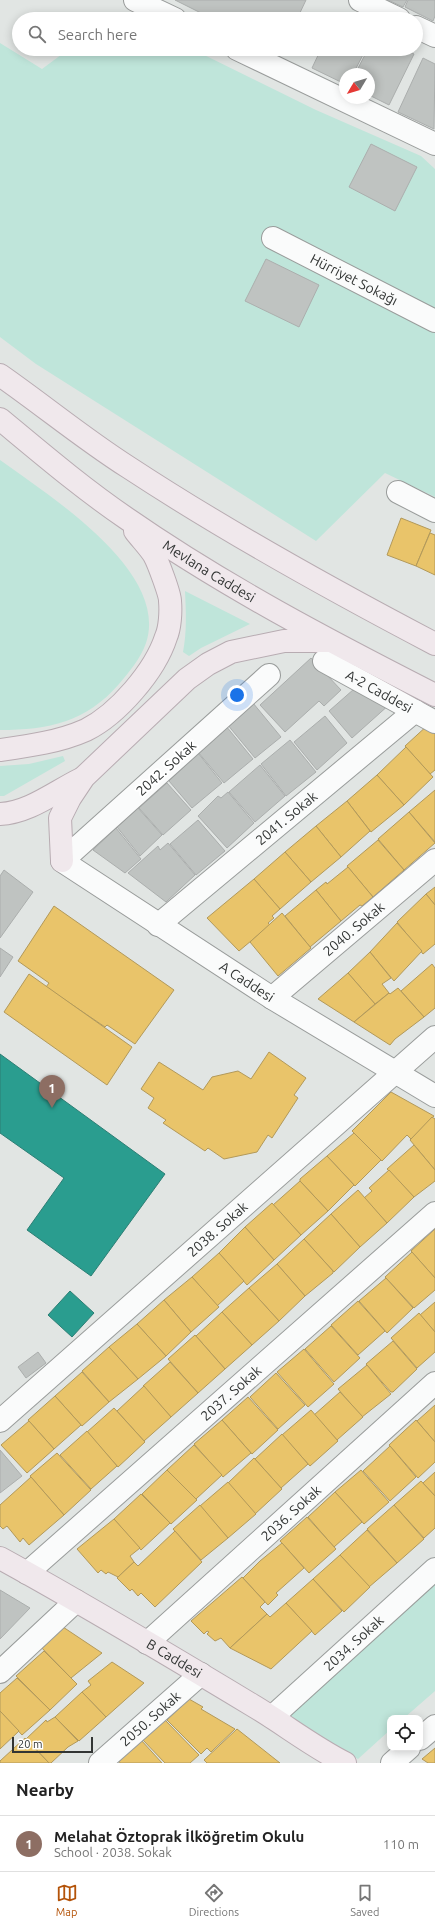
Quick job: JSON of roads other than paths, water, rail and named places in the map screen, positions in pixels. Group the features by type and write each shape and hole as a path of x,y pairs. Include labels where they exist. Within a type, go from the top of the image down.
{"main road":[{"path":"0,375 127,467 255,545 367,608 435,644"},
{"name":"Mevlana Caddesi","path":"0,419 125,518 246,594 327,651 435,695"},
{"path":"0,750 63,738 86,730 101,720 126,699 150,669 167,637 170,600 154,556 125,518"},
{"path":"62,862 60,818 70,798 84,777 187,679 208,664 231,652 251,647 284,641 327,651"},
{"path":"0,814 10,813 33,805 84,777"},
{"name":"B Caddesi","path":"0,1558 201,1674 272,1717 332,1760"}],"street":[{"path":"135,0 160,12"},
{"path":"360,0 385,12"},
{"path":"423,30 435,36"},
{"path":"252,56 435,144"},
{"name":"Hürriyet Sokağı","path":"273,238 435,321"},
{"path":"398,492 435,511"},
{"name":"A-2 Caddesi","path":"327,651 415,711 435,722"},
{"name":"2042. Sokak","path":"62,862 269,675"},
{"name":"2041. Sokak","path":"158,924 415,711"},
{"name":"2040. Sokak","path":"272,998 435,860"},
{"name":"A Caddesi","path":"62,862 272,998 435,1096"},
{"name":"2038. Sokak","path":"0,1421 435,1037"},
{"name":"2037. Sokak","path":"27,1573 435,1213"},
{"name":"2036. Sokak","path":"146,1643 435,1383"},
{"name":"2034. Sokak","path":"272,1717 435,1568"},
{"path":"0,1672 76,1601"},
{"name":"2050. Sokak","path":"100,1763 201,1674"},
{"path":"423,1736 435,1726"},
{"path":"392,1763 406,1751"}],"place":[{"name":"Melahat Öztoprak İlköğretim Okulu","path":"52,1108"}]}
